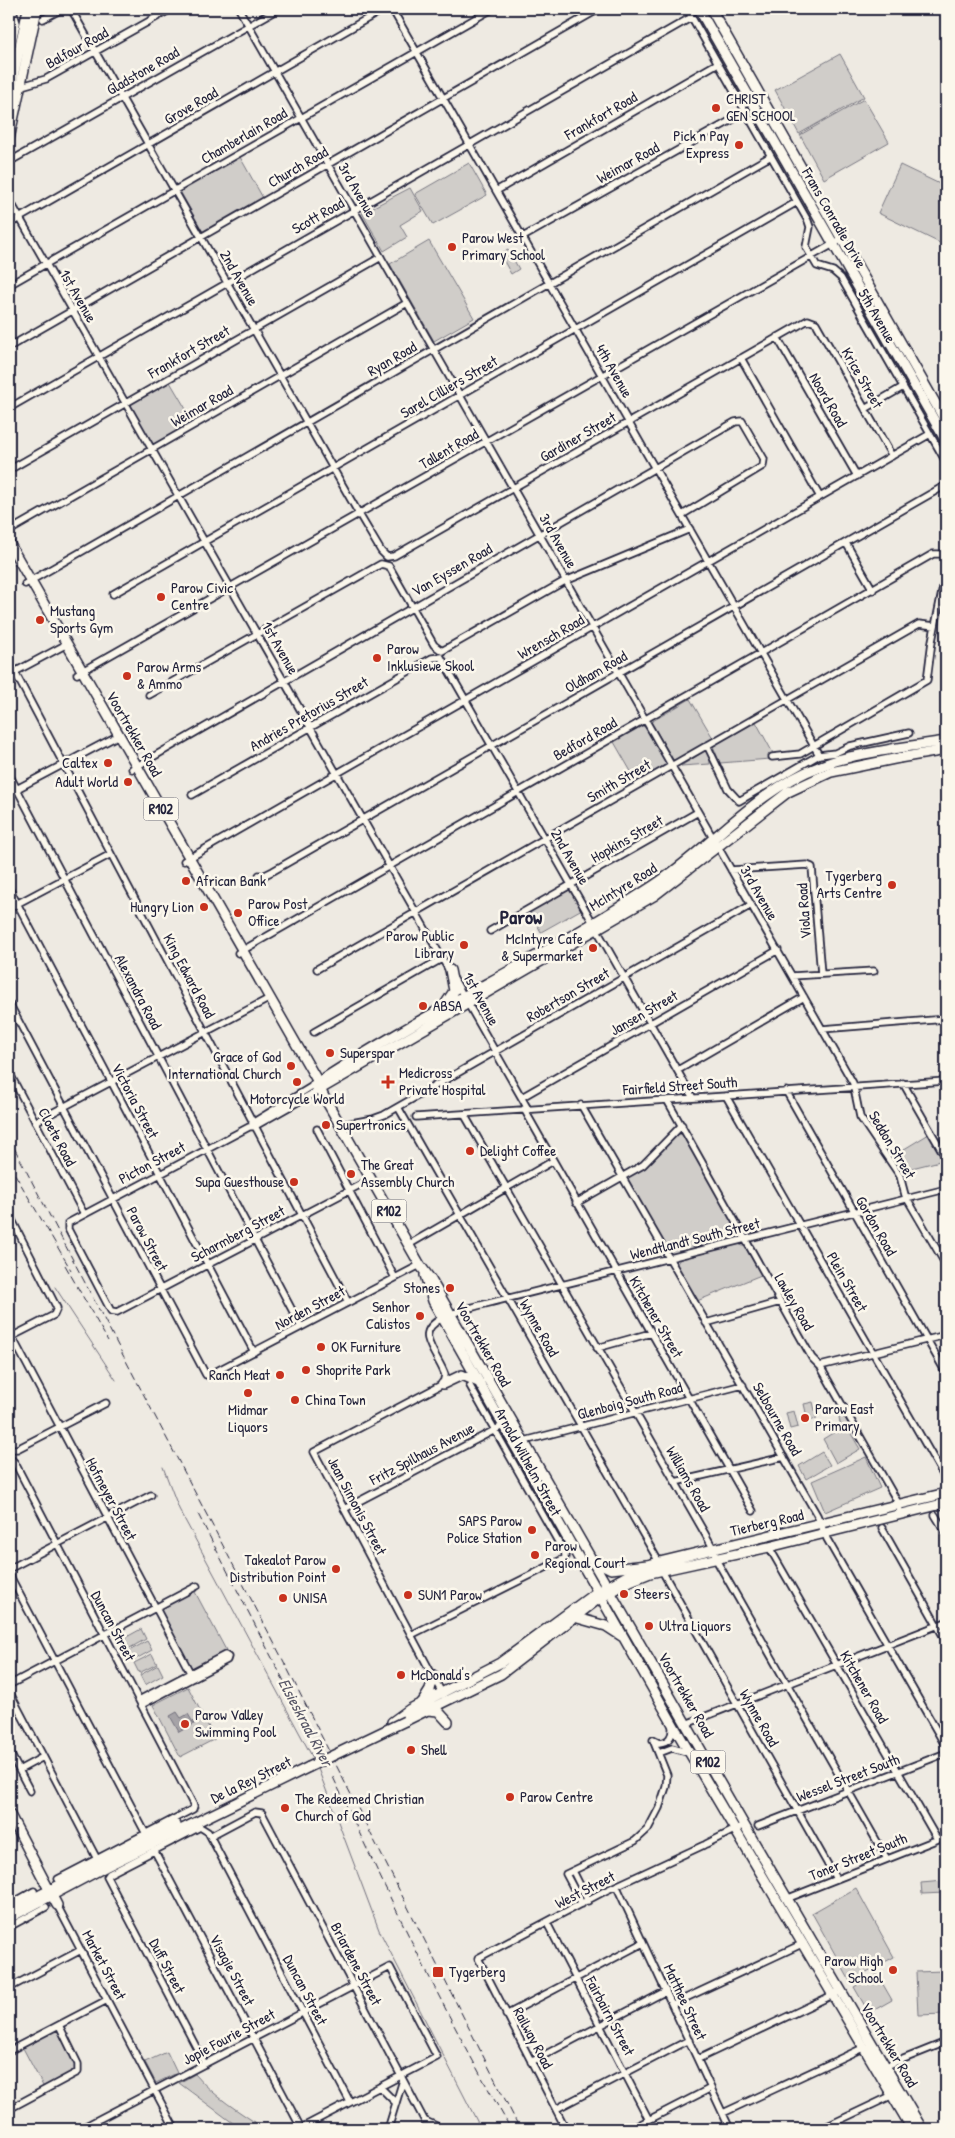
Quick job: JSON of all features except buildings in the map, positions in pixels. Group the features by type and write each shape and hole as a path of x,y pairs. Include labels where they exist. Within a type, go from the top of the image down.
{"main road":[{"path":"9,139 12,89 28,9"},
{"path":"12,89 37,9"},
{"name":"Frans Conradie Drive","path":"699,9 946,441"},
{"name":"Frans Conradie Drive","path":"711,9 946,422"},
{"name":"Voortrekker Road","path":"9,543 11,557 117,736 425,1275 431,1280 480,1383 508,1423 524,1441 591,1558 630,1645 672,1722 735,1830 784,1900 804,1943 886,2066 912,2129"},
{"name":"McIntyre Road","path":"319,1088 467,999 595,926 774,802 806,783 845,768 946,740"},
{"name":"McIntyre Road","path":"898,753 946,750"},
{"path":"439,1010 454,992 450,970"},
{"name":"McIntyre Road","path":"319,1088 439,1010 467,999"},
{"name":"Voortrekker Road","path":"447,1316 605,1591 686,1724 744,1825 784,1900 838,1993 865,2047 922,2129"},
{"path":"443,1384 462,1375 480,1383"},
{"name":"Tierberg Road","path":"932,1506 946,1493"},
{"name":"Tierberg Road","path":"605,1591 660,1566 900,1510 946,1503"},
{"name":"Tierberg Road","path":"714,1554 769,1547 823,1528"},
{"path":"591,1558 611,1569 647,1565"},
{"name":"Tierberg Road","path":"605,1591 647,1565 660,1566"},
{"name":"De la Rey Street","path":"308,1765 444,1697 501,1674 528,1656 605,1591"},
{"name":"De la Rey Street","path":"444,1697 471,1678 500,1663 605,1591"},
{"path":"574,1617 608,1626 630,1645"},
{"path":"471,1678 495,1671 520,1655 528,1656"},
{"path":"432,1675 425,1706 438,1711 448,1722"},
{"name":"De la Rey Street","path":"9,1918 136,1844 405,1721 425,1706"},
{"name":"Market Street","path":"9,1813 57,1904"},
{"name":"De la Rey Street","path":"9,1911 51,1892"},
{"path":"427,2126 439,2129"}],"street":[{"path":"43,19 62,9"},
{"name":"2nd Avenue","path":"71,9 693,1098"},
{"name":"Balfour Road","path":"12,89 46,79 171,9"},
{"name":"3rd Avenue","path":"239,9 854,1086"},
{"name":"Gladstone Road","path":"14,159 278,9"},
{"name":"Grove Road","path":"9,224 384,9"},
{"name":"4th Avenue","path":"392,9 819,755"},
{"name":"Chamberlain Road","path":"9,285 492,9"},
{"name":"Church Road","path":"9,347 599,9"},
{"path":"687,9 798,202 809,224 806,244 812,256"},
{"path":"9,58 17,23 12,10"},
{"name":"Scott Road","path":"9,408 692,17"},
{"name":"Frankfort Road","path":"496,191 718,64"},
{"name":"Weimar Road","path":"523,237 746,112"},
{"path":"17,149 20,156"},
{"name":"Ryan Road","path":"28,583 771,156"},
{"name":"1st Avenue","path":"9,200 467,999 522,1097 526,1109"},
{"name":"Sarel Cilliers Street","path":"113,594 798,202"},
{"name":"Tallent Road","path":"79,673 842,239"},
{"name":"Frankfort Street","path":"9,470 381,256"},
{"name":"5th Avenue","path":"812,256 819,268 833,272 841,278 946,462"},
{"name":"Weimar Road","path":"9,531 407,303"},
{"name":"Gardiner Street","path":"257,634 806,320"},
{"name":"Krice Street","path":"806,320 816,323 892,456"},
{"name":"Noord Road","path":"777,337 857,476"},
{"path":"741,358 820,497"},
{"path":"865,409 903,387"},
{"name":"Van Eyssen Road","path":"134,767 739,420 743,422 763,456 764,465 682,515"},
{"name":"Wrensch Road","path":"187,860 930,434"},
{"name":"Oldham Road","path":"259,875 264,876 363,820 946,485"},
{"name":"Andries Pretorius Street","path":"192,795 566,581 690,529"},
{"path":"846,543 873,590"},
{"name":"Bedford Road","path":"240,952 934,554 946,554"},
{"path":"772,757 797,755 927,680 946,572"},
{"name":"Smith Street","path":"317,969 919,624 935,626"},
{"path":"149,695 257,634"},
{"path":"12,673 65,646"},
{"name":"King Edward Road","path":"9,661 12,673 63,764 252,1125 348,1302"},
{"path":"707,745 728,789 739,801 819,755 835,753 850,746 909,733"},
{"path":"9,793 117,736"},
{"name":"Alexandra Road","path":"9,774 301,1327"},
{"name":"Hopkins Street","path":"490,931 698,812"},
{"path":"9,908 111,854"},
{"name":"Viola Road","path":"732,870 807,865 812,867 821,974"},
{"name":"Victoria Street","path":"9,888 254,1352"},
{"name":"Robertson Street","path":"340,1125 373,1119 398,1107 751,905"},
{"name":"Jansen Street","path":"522,1097 778,950"},
{"path":"314,1032 443,958"},
{"path":"792,976 874,971"},
{"path":"678,1070 804,997"},
{"path":"35,1122 268,999"},
{"name":"Parow Street","path":"9,1003 204,1372 212,1374"},
{"path":"822,1028 946,1020"},
{"name":"Cloete Road","path":"9,1072 84,1214"},
{"name":"Fairfield Street South","path":"416,1117 946,1080"},
{"path":"903,1083 946,1158"},
{"name":"Seddon Street","path":"854,1086 860,1117 900,1176 908,1199 946,1265"},
{"name":"Picton Street","path":"116,1312 111,1311 67,1224 252,1125 297,1105 319,1088"},
{"name":"Gordon Road","path":"786,1091 946,1373"},
{"name":"Plein Street","path":"726,1096 946,1480"},
{"name":"Lawley Road","path":"667,1100 814,1362 820,1366 900,1510"},
{"name":"Selbourne Road","path":"581,1105 784,1456 946,1747"},
{"name":"Wynne Road","path":"398,1107 581,1426 736,1704 836,1878"},
{"name":"Kitchener Street","path":"526,1109 552,1161 753,1511"},
{"name":"Williams Road","path":"464,1114 675,1482 887,1859"},
{"path":"576,1203 623,1177 649,1159 682,1125"},
{"path":"317,1129 395,1278"},
{"path":"408,1245 552,1161"},
{"name":"Scharmberg Street","path":"116,1312 371,1179"},
{"name":"Wendtlandt South Street","path":"447,1316 562,1285 946,1189"},
{"path":"9,1214 11,1222 56,1304 57,1310 54,1315 10,1335"},
{"name":"Norden Street","path":"212,1374 420,1265"},
{"path":"706,1324 780,1302"},
{"path":"443,1384 446,1375 429,1341 428,1334 432,1326 447,1316"},
{"path":"597,1348 651,1333"},
{"name":"Hofmeyer Street","path":"10,1335 154,1608 192,1675"},
{"path":"820,1366 946,1335"},
{"name":"Jean Simonis Street","path":"443,1384 314,1452 444,1697"},
{"name":"Glenboig South Road","path":"524,1441 743,1385"},
{"name":"Arnold Wilhelm Street","path":"411,1635 565,1558 565,1554 470,1386"},
{"path":"9,1450 17,1449 106,1403"},
{"name":"Fritz Spilhaus Avenue","path":"344,1509 508,1423"},
{"path":"675,1482 784,1456"},
{"name":"Duncan Street","path":"9,1457 15,1463 194,1807"},
{"path":"9,1569 151,1495"},
{"path":"932,1506 946,1533"},
{"path":"882,1528 946,1641"},
{"name":"Kitchener Road","path":"769,1547 937,1839"},
{"path":"9,1574 146,1834"},
{"path":"9,1685 197,1586"},
{"path":"686,1724 946,1622"},
{"path":"140,1703 225,1655 228,1657 227,1660 192,1675"},
{"path":"9,1691 97,1859"},
{"path":"585,1903 566,1874 642,1836 659,1808 666,1787 667,1775 652,1740 659,1743 668,1740 672,1735 672,1722"},
{"path":"659,1754 677,1748 690,1753"},
{"path":"662,1760 667,1750"},
{"path":"9,1751 30,1791"},
{"name":"Wessel Street South","path":"758,1826 946,1753"},
{"path":"19,1770 43,1757"},
{"name":"De la Rey Street","path":"58,1879 194,1807"},
{"name":"De la Rey Street","path":"210,1836 255,1812 260,1812"},
{"name":"Briardene Street","path":"260,1812 427,2126"},
{"name":"West Street","path":"478,1958 617,1886 744,1825"},
{"path":"154,1850 198,1827 205,1828 210,1836"},
{"name":"Duncan Street","path":"210,1836 350,2102"},
{"name":"Toner Street South","path":"784,1900 946,1836"},
{"name":"Duff Street","path":"154,1850 109,1874 107,1878 205,2064"},
{"name":"Visagie Street","path":"154,1850 300,2129"},
{"path":"573,1871 585,1903"},
{"name":"Matthee Street","path":"617,1886 730,2129"},
{"path":"9,1905 34,1891"},
{"name":"Market Street","path":"57,1904 175,2129"},
{"path":"9,1926 46,1907"},
{"name":"Fairbairn Street","path":"547,1923 649,2120"},
{"path":"506,2015 643,1943"},
{"path":"673,2004 804,1943"},
{"path":"9,1988 81,1950"},
{"name":"Railway Road","path":"478,1958 566,2129"},
{"name":"Jopie Fourie Street","path":"80,2129 390,1967 437,2056 402,2078"},
{"path":"531,2062 666,1991"},
{"path":"698,2059 838,1993"},
{"path":"9,2051 107,2000"},
{"path":"9,2110 78,2072 78,2064 58,2025"},
{"path":"556,2109 689,2040"},
{"path":"886,2066 946,2042"},
{"path":"723,2113 865,2047"},
{"path":"300,2129 380,2087 402,2078"},
{"path":"388,2129 402,2078"},
{"path":"380,2087 396,2102"},
{"path":"631,2129 711,2088"},
{"path":"821,2129 897,2093"}],"shaded area":[{"path":"840,54 864,97 799,134 775,90"},
{"path":"864,99 889,142 824,179 800,135"},
{"path":"240,157 263,198 203,232 180,191"},
{"path":"469,163 487,195 433,225 415,194"},
{"path":"900,165 946,187 946,246 878,213"},
{"path":"410,188 423,211 400,225 407,237 384,251 362,213"},
{"path":"429,241 474,318 434,341 390,264"},
{"path":"508,250 519,269 511,274 500,254"},
{"path":"170,382 193,421 153,445 130,404"},
{"path":"690,699 713,738 674,761 651,722"},
{"path":"756,722 774,755 769,755 770,759 720,763 713,746"},
{"path":"642,726 645,727 666,762 665,765 637,782 614,742"},
{"path":"706,750 709,753 710,764 681,766"},
{"path":"569,890 582,909 541,932 530,912"},
{"path":"677,1134 685,1135 741,1235 739,1238 674,1254 669,1252 627,1178 645,1167"},
{"path":"929,1134 944,1160 900,1171 891,1157"},
{"path":"738,1244 745,1247 761,1275 697,1301 676,1265 680,1259"},
{"path":"813,1402 817,1419 808,1421 804,1404"},
{"path":"794,1411 798,1427 790,1429 786,1413"},
{"path":"841,1411 850,1426 847,1427 860,1449 836,1463 823,1439 841,1428 838,1412"},
{"path":"822,1452 830,1465 806,1479 799,1466"},
{"path":"866,1457 880,1488 825,1512 812,1481"},
{"path":"194,1590 227,1652 191,1670 157,1609"},
{"path":"141,1629 146,1639 128,1649 123,1639"},
{"path":"147,1641 152,1650 134,1660 129,1651"},
{"path":"152,1654 157,1664 139,1673 134,1663"},
{"path":"158,1665 163,1675 145,1685 140,1675"},
{"name":"Parow Valley Swimming Pool","path":"188,1687 215,1739 180,1757 153,1705"},
{"path":"177,1712 181,1718 188,1714 194,1724 179,1732 170,1716"},
{"path":"944,1881 945,1893 922,1894 921,1883"},
{"path":"856,1888 894,1957 850,1981 812,1913"},
{"path":"943,1971 945,2014 918,2015 916,1972"},
{"path":"877,1974 892,2000 869,2013 854,1987"},
{"path":"54,2030 59,2032 76,2064 76,2070 44,2088 23,2048"},
{"path":"167,2052 177,2073 156,2083 145,2062"},
{"path":"195,2074 219,2097 265,2129 241,2129 179,2083"}],"waterway":[{"name":"Elsieskraal River","path":"55,1287 116,1380"},
{"name":"Elsieskraal River","path":"163,1467 179,1509 314,1760"},
{"name":"Elsieskraal River","path":"317,1766 379,1930 481,2129"}],"railway":[{"path":"946,688 943,736 946,805"},
{"path":"9,1138 282,1658 520,2129"},
{"path":"9,1164 71,1270"},
{"path":"65,1265 108,1341"},
{"path":"198,1514 323,1757"},
{"path":"333,1777 440,1999 511,2129"}],"place":[{"name":"CHRIST GEN SCHOOL","path":"716,108"},
{"name":"Pick n Pay Express","path":"739,145"},
{"name":"Parow West Primary School","path":"452,247"},
{"name":"Parow Civic Centre","path":"161,597"},
{"name":"Mustang Sports Gym","path":"40,620"},
{"name":"Parow Inklusiewe Skool","path":"377,658"},
{"name":"Parow Arms & Ammo","path":"127,676"},
{"name":"Caltex","path":"108,763"},
{"name":"Adult World","path":"128,782"},
{"name":"African Bank","path":"186,881"},
{"name":"Tygerberg Arts Centre","path":"892,885"},
{"name":"Hungry Lion","path":"204,907"},
{"name":"Parow Post Office","path":"238,913"},
{"name":"Parow Public Library","path":"464,945"},
{"name":"McIntyre Cafe & Supermarket","path":"593,948"},
{"name":"ABSA","path":"423,1006"},
{"name":"Superspar","path":"330,1053"},
{"name":"Grace of God International Church","path":"291,1066"},
{"name":"Motorcycle World","path":"297,1082"},
{"name":"Medicross Private Hospital","path":"388,1082"},
{"name":"Supertronics","path":"326,1125"},
{"name":"Delight Coffee","path":"470,1151"},
{"name":"The Great Assembly Church","path":"351,1174"},
{"name":"Supa Guesthouse","path":"294,1182"},
{"name":"Stones","path":"450,1288"},
{"name":"Senhor Calistos","path":"420,1316"},
{"name":"OK Furniture","path":"321,1347"},
{"name":"Shoprite Park","path":"306,1370"},
{"name":"Ranch Meat","path":"280,1375"},
{"name":"Midmar Liquors","path":"248,1393"},
{"name":"China Town","path":"295,1400"},
{"name":"Parow East Primary","path":"805,1418"},
{"name":"SAPS Parow Police Station","path":"532,1530"},
{"name":"Parow Regional Court","path":"535,1555"},
{"name":"Takealot Parow Distribution Point","path":"336,1569"},
{"name":"Steers","path":"624,1594"},
{"name":"SUN1 Parow","path":"408,1595"},
{"name":"UNISA","path":"283,1598"},
{"name":"Ultra Liquors","path":"649,1626"},
{"name":"McDonald's","path":"401,1675"},
{"name":"Parow Valley Swimming Pool","path":"185,1724"},
{"name":"Shell","path":"411,1750"},
{"name":"Parow Centre","path":"510,1797"},
{"name":"The Redeemed Christian Church of God","path":"285,1808"},
{"name":"Parow High School","path":"893,1970"},
{"name":"Tygerberg","path":"438,1972"}],"district":[{"name":"Parow","path":"521,917"}]}
